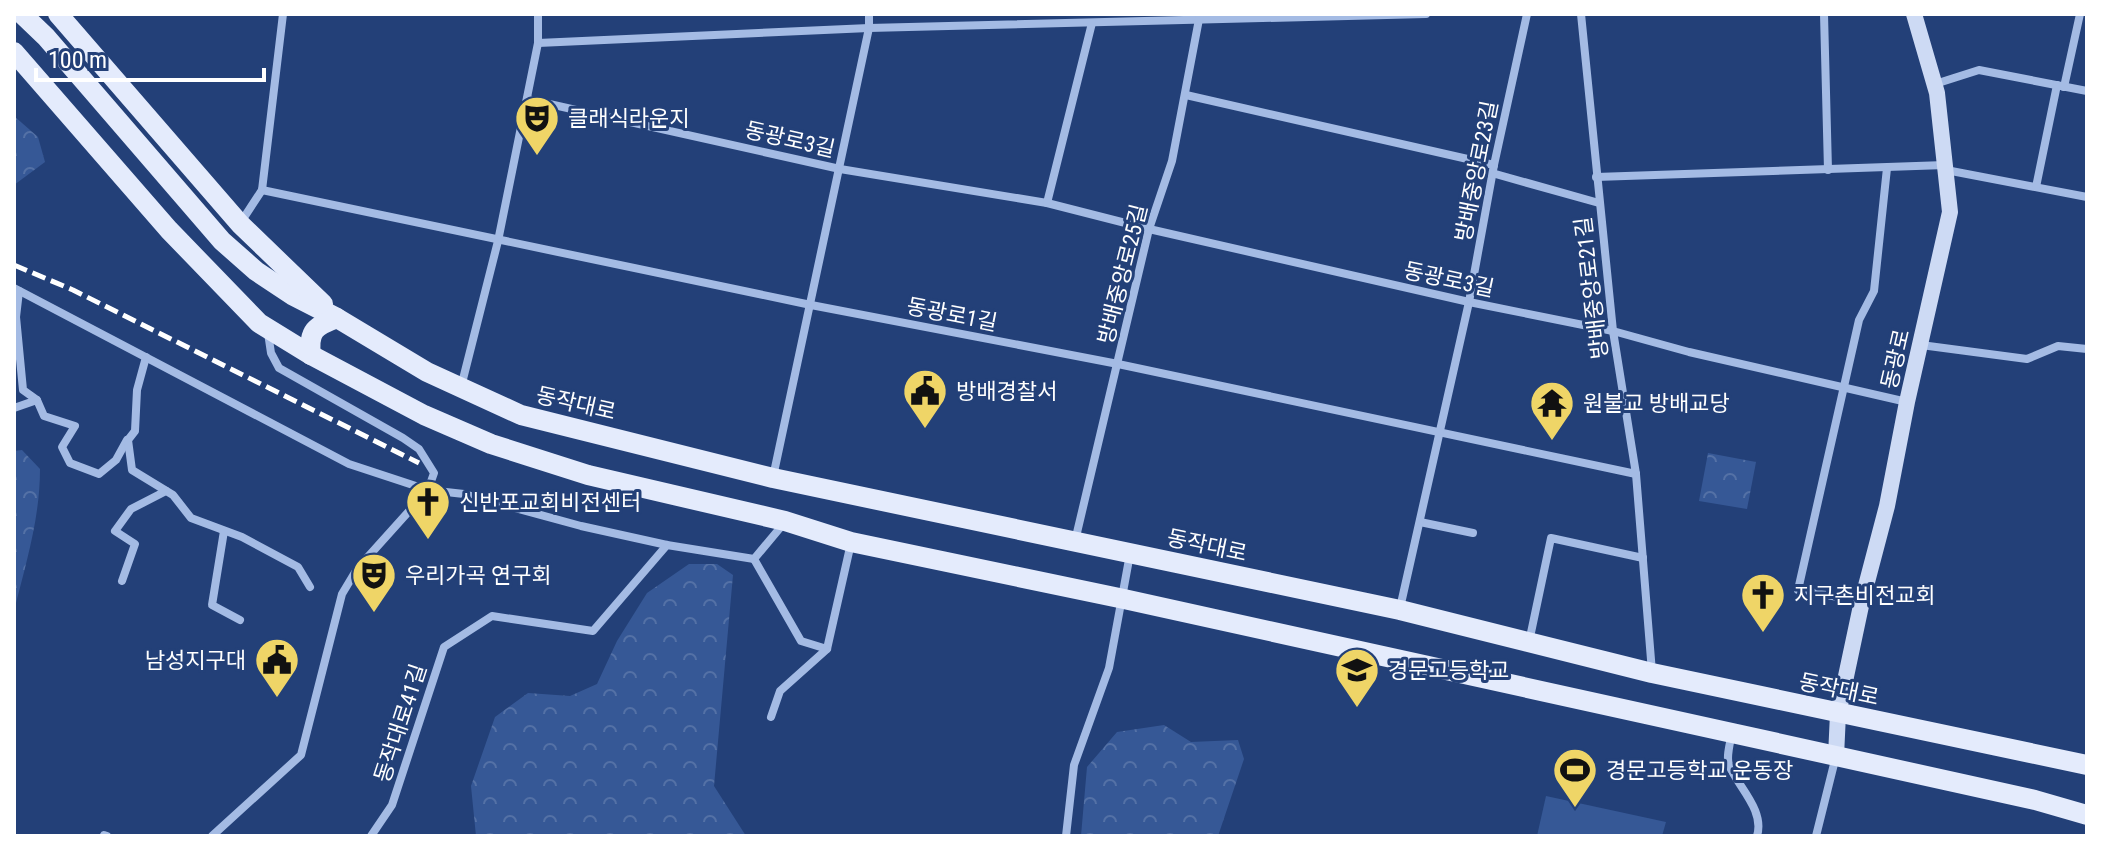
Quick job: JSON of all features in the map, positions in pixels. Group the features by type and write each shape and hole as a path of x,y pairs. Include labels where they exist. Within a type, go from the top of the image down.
{"main road":[{"name":"동작대로","path":"22,14 46,37 222,241 256,271 427,372 521,415 773,478 1400,610 1652,673 2087,765"},
{"name":"동작대로","path":"59,14 240,224 337,318"},
{"path":"14,52 169,230 268,329 424,415 491,444 588,475 785,521 851,542 1732,733 2035,800 2087,815"},
{"path":"311,355 309,340 318,325 337,318"}],"street":[{"path":"240,224 262,190 283,14"},
{"path":"461,388 498,241 538,43 538,14"},
{"path":"773,478 840,169 869,28 869,14"},
{"path":"538,43 869,28 1426,14"},
{"name":"방배중앙로23길","path":"1400,610 1469,302 1493,169 1527,14"},
{"name":"방배중앙로21길","path":"1581,14 1613,331 1636,474 1652,673"},
{"path":"1824,14 1828,170"},
{"name":"동광로","path":"1836,756 1838,714 1862,601 1887,506 1950,212 1935,84 1914,14"},
{"path":"2036,187 2080,14"},
{"name":"방배중앙로25길","path":"1075,542 1149,229 1172,161 1200,18"},
{"path":"1047,203 1092,23"},
{"path":"1935,84 1979,70 2087,91"},
{"path":"1186,95 1493,169 1599,203"},
{"name":"동광로3길","path":"527,99 840,169 1047,203 1469,302 1613,331 1689,352 1907,402"},
{"path":"1596,177 1945,167 2087,197"},
{"path":"1862,601 1798,590 1859,320 1874,291 1887,168"},
{"name":"동광로1길","path":"262,190 811,305 1118,364 1636,474"},
{"path":"146,357 137,390 135,431 116,460 99,474 70,463 62,447 75,426 44,416 37,400 23,390 16,317 17,289 349,464 428,490 464,494 581,526 667,545 754,559"},
{"path":"212,836 301,755 342,594 357,569 428,490 434,473 419,449 279,368 271,353 268,329"},
{"path":"1921,345 2027,359 2058,346 2087,349"},
{"path":"14,408 37,400"},
{"path":"128,440 132,470 173,495 191,518 298,567 310,587"},
{"path":"122,581 135,544 115,531 131,509 166,491"},
{"path":"754,559 785,521"},
{"path":"1420,522 1473,533"},
{"path":"224,531 212,605 240,620"},
{"path":"1529,643 1551,538 1643,558"},
{"path":"771,717 780,691 827,649 851,542"},
{"name":"동작대로41길","path":"371,836 392,805 444,647 492,616 593,631 667,545"},
{"path":"1066,836 1074,765 1109,668 1130,553"},
{"path":"754,559 801,641 827,649"},
{"path":"1732,733 1727,762 1751,801 1760,828 1757,836"},
{"path":"1816,836 1836,756"}],"green space":[{"path":"14,116 38,137 45,162 14,185"},
{"path":"22,450 40,469 32,540 14,611 14,451"},
{"path":"1708,453 1756,462 1747,509 1699,501"},
{"path":"689,564 717,564 733,575 714,786 746,836 476,836 471,786 495,717 528,693 570,696 597,684 617,641 647,593"},
{"path":"1164,725 1191,742 1238,740 1244,759 1218,836 1081,836 1087,767 1117,732"},
{"name":"경문고등학교 운동장","path":"1546,796 1666,822 1662,836 1537,836"}],"railway":[{"path":"14,265 73,290 419,463"}],"place":[{"name":"클래식라운지","path":"537,157"},
{"name":"방배경찰서","path":"925,430"},
{"name":"원불교 방배교당","path":"1552,442"},
{"name":"신반포교회비전센터","path":"428,541"},
{"name":"우리가곡 연구회","path":"374,614"},
{"name":"지구촌비전교회","path":"1763,634"},
{"name":"남성지구대","path":"277,699"},
{"name":"경문고등학교","path":"1357,709"},
{"name":"경문고등학교 운동장","path":"1575,809"}]}
